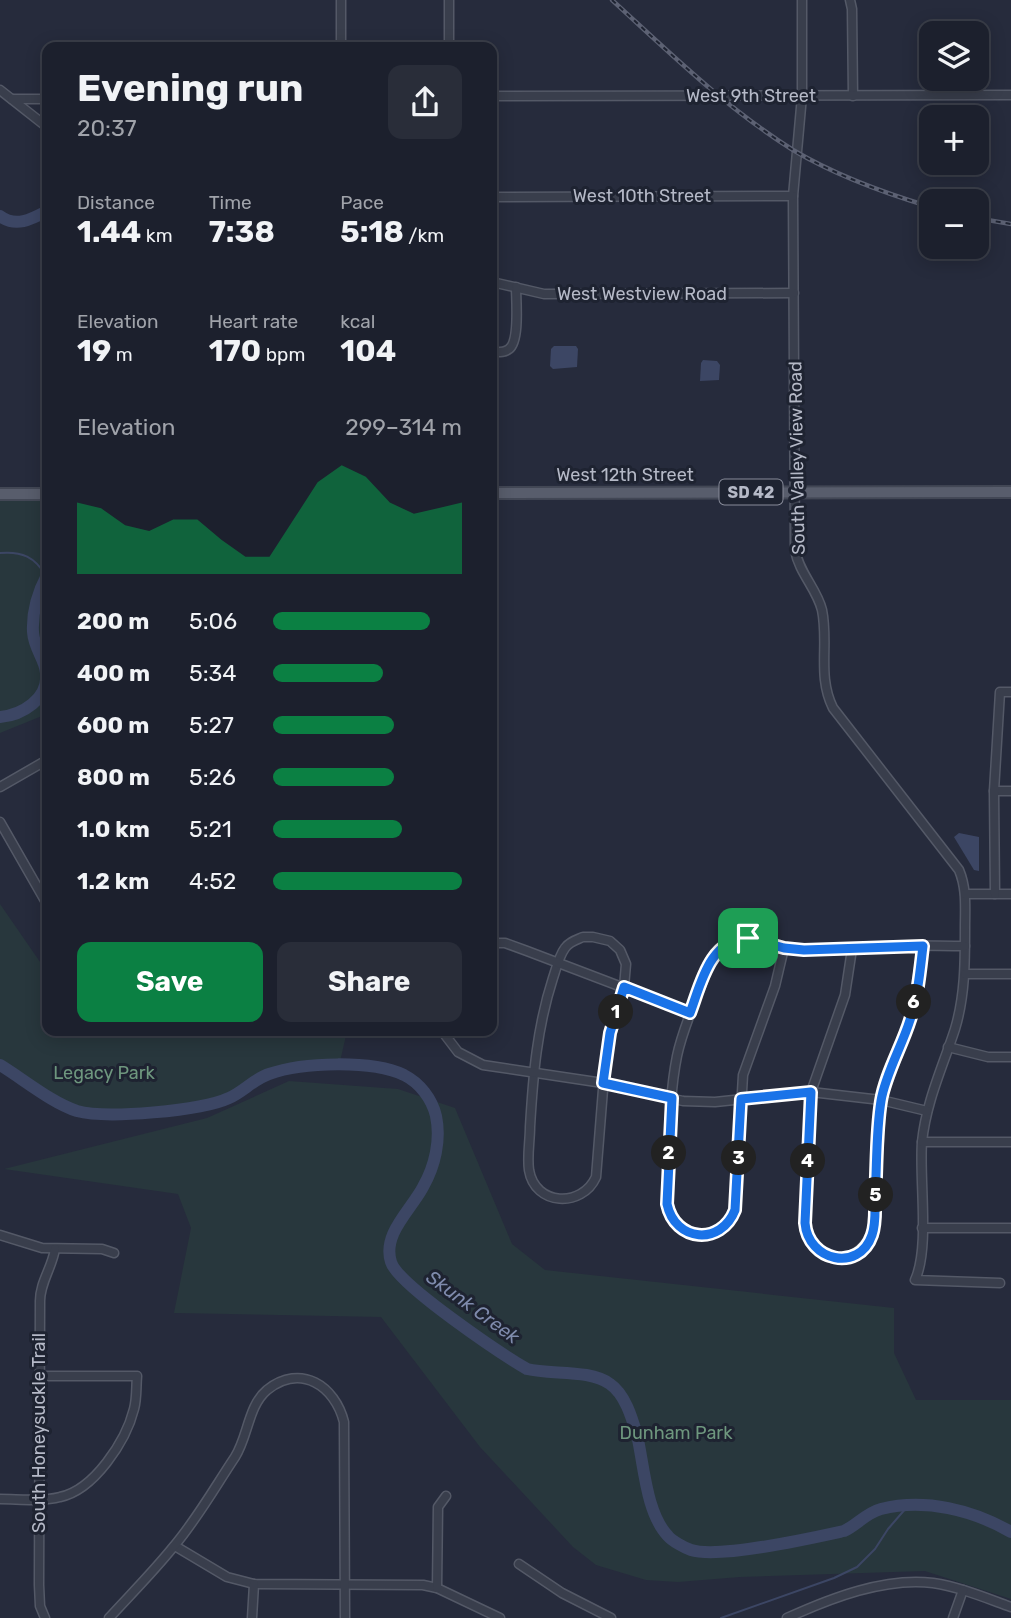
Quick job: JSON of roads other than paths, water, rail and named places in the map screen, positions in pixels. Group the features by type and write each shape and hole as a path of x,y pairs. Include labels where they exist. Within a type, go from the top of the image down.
{"main road":[{"name":"West 12th Street","path":"497,493 1011,492"},
{"path":"0,494 42,494"}],"street":[{"path":"341,0 341,42"},
{"path":"449,0 449,42"},
{"name":"South Valley View Road","path":"802,0 802,96 793,196 795,550 797,560 822,610 823,671 827,695 833,708 958,870 965,894"},
{"path":"850,0 853,96"},
{"path":"0,90 42,123"},
{"name":"West 9th Street","path":"497,96 1011,95"},
{"path":"10,99 42,99"},
{"name":"West 10th Street","path":"497,197 793,196"},
{"name":"West Westview Road","path":"497,283 544,294 794,293"},
{"path":"497,352 506,351 513,345 516,328 516,287"},
{"path":"995,894 994,791 1000,692 1011,692"},
{"path":"0,787 42,763"},
{"path":"994,791 1011,791"},
{"path":"0,822 42,895"},
{"path":"1000,1283 915,1280 920,1264 922,1228 922,1142 927,1111 959,1015 965,974 965,894 1011,894"},
{"path":"587,937 604,938 614,944 626,964 624,987 610,1033 603,1083 596,1177 586,1192 577,1197 561,1199 551,1197 537,1188 529,1169 533,1073 542,1014 559,962 572,941 587,937"},
{"path":"784,948 775,986 746,1062 741,1099 735,1210 721,1229 699,1235 680,1228 671,1218 667,1204 672,1098 677,1055 690,1013 716,952 726,944 742,939 755,939 784,948 965,946"},
{"path":"497,944 511,945 559,962 690,1013"},
{"path":"852,949 845,995 811,1092 805,1229 807,1238 816,1249 836,1258 857,1253 866,1246 871,1236 881,1100 911,1018 923,946"},
{"path":"965,974 1011,974"},
{"path":"446,1036 458,1052 472,1061 603,1083 672,1098 705,1103 811,1092 881,1100 927,1111"},
{"path":"948,1047 988,1057 1011,1057"},
{"path":"922,1142 1011,1142"},
{"path":"922,1228 1011,1228"},
{"path":"0,1235 42,1248 102,1249 114,1253"},
{"name":"South Honeysuckle Trail","path":"45,1618 40,1606 38,1585 40,1292 55,1249"},
{"path":"0,1499 57,1498 72,1493 102,1470 130,1422 137,1376 39,1376"},
{"path":"109,1618 175,1546 237,1454 254,1408 263,1394 288,1380 312,1381 320,1385 334,1396 344,1422 345,1618"},
{"path":"437,1588 438,1507 446,1496"},
{"path":"175,1546 227,1577 254,1584 415,1584 437,1588 500,1618"},
{"path":"519,1564 562,1593 611,1618"},
{"path":"787,1618 829,1601 898,1582 934,1583 1011,1607"},
{"path":"252,1618 254,1584"},
{"path":"953,1618 963,1590"}],"water":[{"path":"554,346 576,346 577,367 553,369 550,366 551,349"},
{"path":"703,360 717,361 720,365 719,380 700,381"},
{"path":"959,833 979,837 979,871 974,870 954,837"}],"waterway":[{"name":"Skunk Creek","path":"0,216 18,222 42,213"},
{"path":"0,553 21,554 32,560 42,571"},
{"name":"Skunk Creek","path":"42,586 36,602 33,625 34,638 42,659"},
{"name":"Skunk Creek","path":"0,717 25,709 42,693"},
{"name":"Skunk Creek","path":"0,1065 67,1107 77,1111 109,1114 176,1110 216,1103 264,1076 300,1067 356,1065 404,1075 420,1087 432,1104 436,1116 437,1143 434,1162 427,1179 394,1232 389,1252 391,1262 398,1273 431,1302 527,1369 592,1376 615,1388 627,1407 635,1428 650,1502 661,1526 672,1540 691,1550 704,1552 743,1550 844,1531 881,1509 915,1505 965,1512 1011,1532"},
{"path":"721,1618 834,1578 857,1567 875,1549 907,1507"}],"railway":[{"path":"612,0 677,60 768,134 793,150 860,183 919,203"},
{"path":"989,220 1011,224"}],"park label":[{"name":"Legacy Park","path":"104,1073"},
{"name":"Dunham Park","path":"676,1433"}]}
